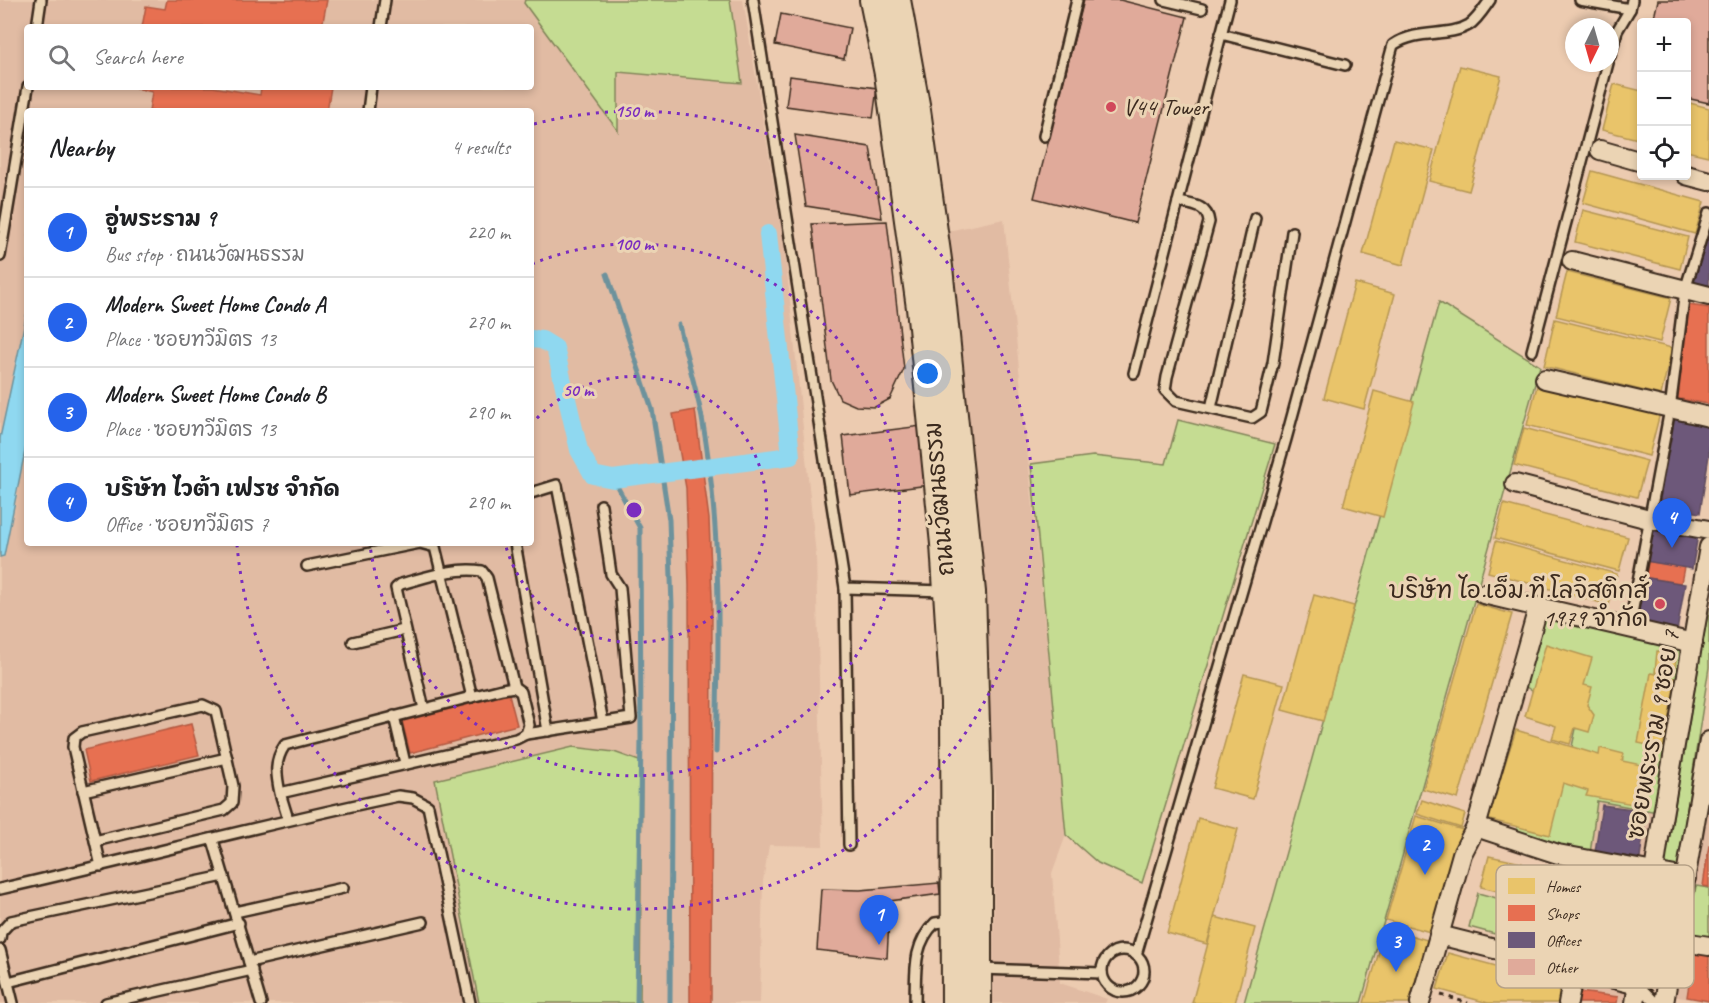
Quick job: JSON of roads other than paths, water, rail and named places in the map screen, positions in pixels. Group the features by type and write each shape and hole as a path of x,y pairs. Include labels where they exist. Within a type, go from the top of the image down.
{"street":[{"name":"ถนนวัฒนธรรม","path":"873,0 888,74 920,308 947,591 967,920 980,969 978,1003"},
{"name":"ถนนวัฒนธรรม","path":"897,0 917,110 939,267 972,592 967,920 955,1003"},
{"path":"1600,150 1637,161"},
{"path":"1691,176 1709,181"},
{"path":"1572,261 1709,296"},
{"path":"1545,379 1670,410 1709,417"},
{"path":"1515,484 1649,519 1709,530"},
{"name":"ซอยพระราม 9 ซอย 7","path":"1655,865 1709,547"},
{"path":"947,591 972,592"},
{"path":"1483,594 1629,630 1693,643"},
{"path":"1422,997 1462,854 1476,827 1538,608"},
{"path":"1690,865 1702,825 1709,741"},
{"path":"1476,827 1558,854 1614,865"},
{"path":"1439,935 1496,950"},
{"path":"1694,944 1709,946"},
{"path":"1568,1003 1571,988"},
{"path":"1621,988 1637,994"},
{"path":"1664,1003 1667,988"}],"lane":[{"path":"37,24 41,0"},
{"path":"381,24 385,0"},
{"path":"753,0 845,588 849,845"},
{"path":"1044,136 1077,0"},
{"path":"1164,0 1202,9"},
{"path":"1134,373 1230,0"},
{"path":"1136,955 1286,439 1393,45 1404,38 1422,33 1446,31 1470,25 1490,0"},
{"path":"1580,0 1631,5 1619,27"},
{"path":"1221,34 1345,65"},
{"path":"1532,351 1606,72"},
{"path":"25,108 28,90"},
{"path":"368,108 371,90"},
{"path":"0,256 4,207 15,171 24,113"},
{"path":"15,171 24,172"},
{"path":"1178,202 1203,207 1208,213 1209,222 1180,325 1165,390 1176,401 1252,418 1261,412 1273,363 1292,232"},
{"path":"1629,630 1670,410 1685,290 1709,213"},
{"path":"1211,408 1255,218"},
{"path":"534,492 557,485 603,722"},
{"path":"280,793 516,739 526,734 631,718 620,588 611,574 601,505"},
{"path":"307,566 418,546"},
{"path":"433,546 442,573 471,697"},
{"path":"516,546 548,731"},
{"path":"424,709 396,588 401,584 442,573 472,570 482,572 487,578 514,687 521,692 529,725 526,734"},
{"path":"845,588 947,591"},
{"path":"352,642 404,630"},
{"path":"288,819 275,771 278,755 285,745 514,687"},
{"path":"95,841 224,810 232,803 233,786 216,711 203,705 82,732 74,738 73,747 100,866"},
{"path":"394,716 405,763"},
{"path":"83,791 226,758"},
{"path":"0,889 213,840 288,819 398,796 413,798 428,807 470,1003"},
{"path":"213,840 261,1003"},
{"path":"0,939 1,932 11,921 224,876"},
{"path":"235,912 344,888"},
{"path":"915,1003 916,954 920,942 935,923 967,920"},
{"path":"106,1003 423,922"},
{"path":"8,982 239,923"},
{"path":"0,950 13,1003"},
{"path":"1124,950 1136,955 1141,960 1144,973 1142,980 1133,989 1113,990 1108,986 1102,973 1105,960 1110,955 1124,950"},
{"path":"980,969 1102,973"},
{"path":"1637,994 1656,1003"}],"water":[{"path":"24,326 24,456 4,556 0,557 0,438"}],"waterway":[{"path":"534,339 542,340 555,348 579,450 593,475 613,479 791,456 768,234"},
{"path":"607,274 652,409 669,520 672,607 670,1003"},
{"path":"679,325 702,418 713,501 718,585 716,752"},
{"path":"613,479 640,528 641,738 637,1003"}],"place":[{"name":"V44 Tower","path":"1111,107"},
{"name":"บริษัท ไวต้า เฟรช จำกัด","path":"1672,548"},
{"name":"บริษัท ไอ.เอ็ม.ที.โลจิสติกส์ 1979 จำกัด","path":"1660,604"},
{"name":"Modern Sweet Home Condo A","path":"1425,875"},
{"name":"อู่พระราม 9","path":"879,945"},
{"name":"Modern Sweet Home Condo B","path":"1396,972"}]}
